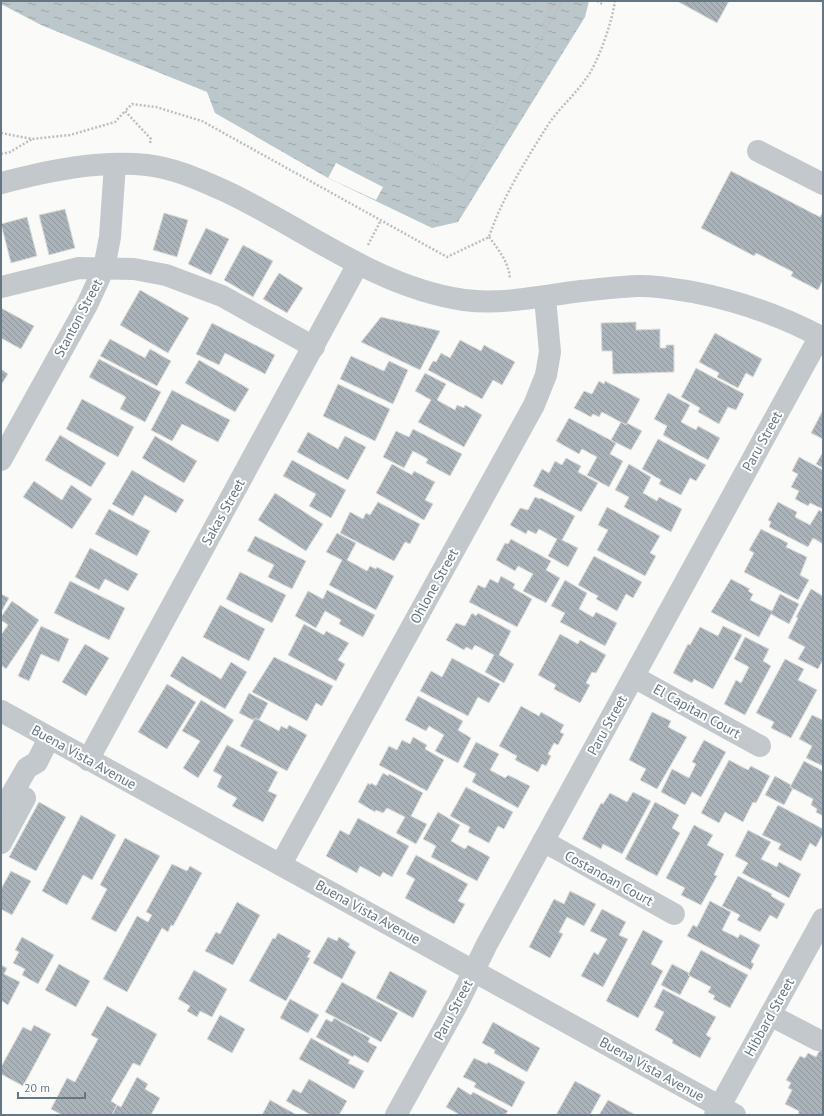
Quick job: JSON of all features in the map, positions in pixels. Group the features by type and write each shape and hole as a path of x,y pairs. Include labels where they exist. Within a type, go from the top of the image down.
{"street":[{"path":"758,151 823,184"},
{"path":"1,183 59,169 115,164 148,165 192,176 362,256 399,282 426,291 464,300 506,302 546,298 578,292 638,286 672,288 725,298 765,311 821,337"},
{"name":"Stanton Street","path":"1,460 87,305 104,268 112,221 115,164"},
{"name":"Sakas Street","path":"88,760 314,347 362,256"},
{"path":"1,287 79,268 134,269 166,275 222,296 314,347"},
{"name":"Ohlone Street","path":"281,864 534,405 546,375 550,352 546,298"},
{"name":"Paru Street","path":"396,1115 458,1003 543,841 821,337"},
{"name":"El Capitan Court","path":"634,677 760,746"},
{"name":"Buena Vista Avenue","path":"1,711 474,971 724,1112"},
{"path":"1,843 38,773 37,762 49,738"},
{"path":"1,813 27,768 37,762"},
{"name":"Costanoan Court","path":"543,841 674,914"},
{"name":"Hibbard Street","path":"724,1112 770,1015 823,919"},
{"path":"770,1015 818,1040"}],"path":[{"path":"80,1 94,8 98,1"},
{"path":"547,28 543,25 554,1"},
{"path":"354,122 464,181 562,1"},
{"path":"597,1 602,4"},
{"path":"1,132 32,139 70,135 114,122 132,104 156,107 202,121 447,257 489,237 496,214 549,124 586,80 600,54 615,1"},
{"path":"379,10 516,86"},
{"path":"125,112 151,139 150,145"},
{"path":"1,154 10,152 32,139"},
{"path":"362,256 381,220"},
{"path":"489,237 500,250 510,270 511,285"}],"water":[{"path":"1,1 589,1 585,17 458,222 432,228 328,178 215,113 207,92 41,25 1,4"}],"pier":[{"path":"336,163 383,187 376,200 328,178"}],"building":[{"path":"677,1 729,1 717,23"},
{"path":"731,171 820,217 823,212 823,280 818,290 791,276 793,272 756,253 754,256 701,228"},
{"path":"65,209 75,248 49,255 39,215"},
{"path":"164,213 188,220 177,257 153,250"},
{"path":"27,217 37,256 11,263 1,224"},
{"path":"206,228 229,239 211,275 188,264"},
{"path":"243,245 273,261 253,297 224,280"},
{"path":"279,273 303,288 287,313 263,299"},
{"path":"140,290 189,318 168,353 120,325"},
{"path":"1,308 34,326 21,349 1,338"},
{"path":"381,317 440,331 420,370 361,342"},
{"path":"636,322 636,330 660,329 660,348 666,348 666,345 674,345 674,372 613,374 612,351 602,351 601,323"},
{"path":"212,323 275,355 265,374 225,353 219,365 196,354"},
{"path":"715,333 762,359 753,377 746,373 738,388 717,377 719,373 699,362"},
{"path":"110,339 145,358 150,349 171,361 157,386 100,356"},
{"path":"460,340 481,351 484,345 515,362 502,385 493,380 482,399 428,370 433,361 436,362 441,353 450,358"},
{"path":"351,356 384,371 389,361 408,370 393,404 340,379"},
{"path":"99,359 161,392 145,422 120,409 126,397 89,377"},
{"path":"199,360 249,389 235,412 185,383"},
{"path":"696,368 744,394 736,410 728,407 719,424 698,412 700,408 681,397"},
{"path":"1,369 8,374 1,385"},
{"path":"425,373 446,384 437,400 455,410 457,405 464,408 465,405 482,415 464,447 418,422 431,400 415,391"},
{"path":"599,381 604,384 605,381 640,399 626,425 602,412 599,417 593,414 591,417 574,408 584,391 592,394"},
{"path":"338,384 390,409 375,441 323,416"},
{"path":"172,390 230,420 218,442 182,424 172,441 151,430"},
{"path":"668,393 690,405 681,422 696,430 698,426 720,438 708,460 663,435 667,426 654,419"},
{"path":"82,399 134,427 118,457 66,429"},
{"path":"823,410 823,439 811,433"},
{"path":"569,418 616,443 610,454 623,461 609,487 587,475 597,457 582,449 579,454 556,441"},
{"path":"621,422 626,425 627,423 642,431 631,450 611,440"},
{"path":"413,429 462,454 450,476 426,463 428,459 413,451 404,468 383,457 396,431 409,437"},
{"path":"308,432 338,449 345,436 366,447 348,480 297,452"},
{"path":"60,435 106,463 91,487 45,460"},
{"path":"155,436 197,461 184,483 142,458"},
{"path":"658,439 706,465 696,481 690,478 681,495 659,484 661,480 642,469"},
{"path":"823,452 823,468 816,464"},
{"path":"799,457 823,470 823,509 810,503 808,506 795,499 799,491 791,487 798,474 792,471"},
{"path":"566,458 581,466 578,472 598,483 581,512 533,486 542,469 549,473 555,461 562,465"},
{"path":"292,460 346,490 331,518 309,506 316,494 283,476"},
{"path":"392,464 412,475 414,471 435,482 425,500 433,504 424,520 376,493"},
{"path":"629,464 651,477 643,493 657,501 659,497 682,509 671,532 624,507 629,497 615,490"},
{"path":"132,470 184,500 176,513 145,495 133,516 112,504"},
{"path":"34,481 62,500 71,485 92,499 72,529 23,497"},
{"path":"275,493 323,524 306,551 258,520"},
{"path":"535,497 541,498 575,516 562,540 578,548 568,567 548,556 557,539 539,529 536,534 528,530 526,534 510,525 520,508 528,510"},
{"path":"378,502 420,524 410,544 405,542 394,561 340,533 350,512 363,519 366,513 370,515"},
{"path":"778,502 797,512 795,517 810,525 819,510 823,512 823,544 813,538 808,547 769,527 771,522 768,520"},
{"path":"607,507 660,536 650,553 656,556 645,576 597,550 608,530 598,525"},
{"path":"109,509 150,531 137,556 95,534"},
{"path":"761,529 788,543 786,547 807,557 800,575 809,580 798,600 744,572 754,553 749,550"},
{"path":"337,533 356,543 347,560 367,571 370,566 376,569 377,567 394,576 376,610 329,585 342,560 326,552"},
{"path":"255,536 306,561 292,589 268,577 274,565 247,551"},
{"path":"511,539 551,561 546,570 560,578 546,603 523,591 533,574 518,566 515,571 496,560 505,543 508,544"},
{"path":"90,548 138,574 128,591 105,579 99,590 75,577"},
{"path":"594,556 642,582 633,598 626,594 617,611 596,599 598,596 578,585"},
{"path":"240,572 286,595 272,623 226,599"},
{"path":"501,576 515,584 513,588 532,599 517,627 469,602 478,585 485,588 490,579 498,583"},
{"path":"731,579 750,589 748,591 753,594 750,600 772,611 780,594 799,604 789,624 771,614 759,637 711,612"},
{"path":"565,580 587,593 579,609 593,617 596,612 617,623 605,646 560,622 565,613 551,606"},
{"path":"70,581 125,608 109,640 54,613"},
{"path":"811,589 823,596 823,660 818,669 798,659 805,647 788,638 798,618 796,617"},
{"path":"327,590 375,615 363,637 339,624 341,620 325,611 316,628 295,616 308,591 323,599"},
{"path":"1,594 9,598 1,612"},
{"path":"12,601 39,620 6,669 1,665 1,635 8,625 1,620 1,617"},
{"path":"220,605 265,629 249,661 203,637"},
{"path":"472,613 476,616 478,613 511,631 499,655 514,664 504,683 485,672 494,655 475,645 472,650 466,647 464,650 446,640 456,623 465,626"},
{"path":"304,624 324,635 326,631 349,643 338,660 345,664 336,681 288,655"},
{"path":"41,626 69,639 59,662 41,654 29,681 18,676"},
{"path":"723,626 742,635 713,689 694,679 692,683 673,673 688,644 690,645 700,627 718,636"},
{"path":"560,634 578,644 580,640 606,655 596,673 592,672 586,683 590,685 580,703 554,689 556,685 538,675"},
{"path":"745,637 769,649 763,661 771,666 745,715 724,704 736,680 741,683 749,667 734,659"},
{"path":"85,644 109,658 86,696 62,682"},
{"path":"182,656 221,679 231,662 247,672 225,709 170,676"},
{"path":"274,657 333,686 322,706 316,703 307,721 252,692"},
{"path":"452,658 500,684 489,703 478,697 468,716 420,691 431,671 442,677"},
{"path":"785,659 804,669 798,680 817,690 791,738 771,728 774,722 756,713"},
{"path":"167,684 196,702 167,749 138,732"},
{"path":"249,693 268,703 259,720 255,718 253,720 239,713"},
{"path":"418,696 463,721 458,730 471,738 458,763 435,751 444,735 429,726 426,731 405,720"},
{"path":"201,700 234,720 198,778 183,768 200,741 182,731"},
{"path":"521,706 539,716 541,712 564,725 560,732 564,734 558,745 554,743 548,754 551,756 546,766 542,764 538,772 515,760 517,756 499,746"},
{"path":"652,712 671,721 668,727 687,737 657,789 640,780 646,769 629,760"},
{"path":"812,715 823,720 823,766 806,758 812,746 799,739"},
{"path":"255,718 279,731 281,726 287,729 289,725 307,735 287,771 240,746"},
{"path":"413,737 427,745 425,749 444,760 427,791 379,765 389,746 397,750 402,740 410,744"},
{"path":"704,740 726,752 701,797 692,792 685,805 661,792 672,769 689,778 696,764 692,762"},
{"path":"476,742 499,754 490,770 505,778 508,775 530,786 518,808 472,782 476,774 463,767"},
{"path":"227,745 278,772 268,791 277,795 263,822 232,806 237,798 217,787 222,776 213,771"},
{"path":"729,760 748,770 751,766 770,776 756,803 753,802 743,822 725,812 719,823 701,813"},
{"path":"804,761 823,771 823,816 816,812 817,809 811,805 813,799 790,787"},
{"path":"383,773 388,776 389,774 423,793 411,816 427,824 416,844 396,833 405,817 387,808 383,813 376,810 375,812 358,802 368,783 376,786"},
{"path":"775,776 791,785 790,787 793,788 784,805 765,795"},
{"path":"466,787 513,812 504,829 498,826 489,843 468,832 470,827 450,816"},
{"path":"633,792 651,801 622,854 603,844 601,849 582,839 601,803 603,804 610,793 627,802"},
{"path":"39,802 66,817 36,871 9,857"},
{"path":"655,802 679,815 672,828 680,833 657,876 625,859"},
{"path":"778,805 823,829 823,834 816,847 810,843 801,861 778,849 781,844 762,835"},
{"path":"438,812 460,825 451,841 465,849 468,845 490,857 477,881 431,857 436,846 423,839"},
{"path":"81,815 116,835 92,880 83,875 67,905 42,891"},
{"path":"358,818 409,846 392,877 383,872 380,877 360,866 357,873 326,856 340,830 349,835"},
{"path":"694,825 713,835 707,845 724,854 714,875 717,876 701,905 681,895 685,888 666,878"},
{"path":"748,830 771,842 761,859 777,867 779,862 801,874 789,898 742,873 748,863 735,856"},
{"path":"125,838 160,856 116,932 91,919 107,889 100,885"},
{"path":"416,855 468,884 458,901 465,904 454,924 405,898 415,879 406,874"},
{"path":"172,864 187,871 190,866 202,873 173,926 171,925 168,932 162,928 127,992 103,979 137,916 148,922 152,915 146,912"},
{"path":"11,871 31,881 12,915 1,909 1,889"},
{"path":"738,876 772,894 771,896 785,904 777,919 770,915 760,932 737,920 740,915 722,906"},
{"path":"570,891 596,904 584,926 567,917 559,932 563,934 550,958 529,947 554,899 564,904"},
{"path":"710,901 731,912 722,930 738,938 740,934 760,945 751,962 754,964 751,970 687,936 693,925 697,927"},
{"path":"237,902 260,915 233,965 205,951 216,932 220,934"},
{"path":"602,909 626,922 619,935 628,939 603,987 581,976 594,952 598,955 607,939 590,931"},
{"path":"643,930 663,941 651,964 663,971 638,1018 606,1001"},
{"path":"278,933 311,951 307,957 310,958 286,1001 249,981 273,938 275,939"},
{"path":"22,937 54,955 38,984 22,975 25,969 13,963 19,952 15,950"},
{"path":"328,937 337,941 339,937 350,944 348,947 356,952 342,979 313,963"},
{"path":"701,950 748,975 730,1008 713,999 715,996 708,992 711,987 688,975"},
{"path":"59,964 90,981 76,1007 45,990"},
{"path":"672,964 689,973 688,975 690,976 680,995 661,985"},
{"path":"1,965 7,968 4,974 20,982 8,1005 2,1001 1,1003"},
{"path":"194,970 227,989 212,1017 200,1011 197,1017 187,1011 190,1006 178,999"},
{"path":"390,971 427,991 413,1018 376,998"},
{"path":"342,982 398,1013 381,1042 325,1012"},
{"path":"663,989 716,1017 706,1035 711,1038 700,1058 672,1043 673,1040 655,1030 664,1012 654,1007"},
{"path":"290,999 319,1015 308,1033 280,1018"},
{"path":"107,1006 157,1034 140,1066 133,1063 111,1101 117,1105 112,1115 62,1115 51,1109 67,1078 75,1082 98,1039 91,1035"},
{"path":"220,1015 245,1029 232,1053 207,1039"},
{"path":"334,1018 370,1038 368,1042 377,1047 368,1063 354,1055 353,1057 316,1037 326,1019 332,1022"},
{"path":"493,1022 540,1048 527,1072 494,1053 495,1050 482,1043"},
{"path":"34,1025 51,1034 23,1086 1,1074 1,1067 23,1027 31,1031"},
{"path":"311,1038 350,1060 348,1063 364,1071 354,1089 299,1059"},
{"path":"823,1044 823,1115 798,1115 799,1111 785,1104 792,1090 788,1088 791,1083 786,1080 800,1056 805,1058 808,1053 816,1057"},
{"path":"474,1058 487,1064 488,1062 525,1082 512,1107 474,1087 476,1083 463,1077"},
{"path":"137,1077 148,1084 145,1089 160,1098 151,1115 112,1115 117,1105 121,1107"},
{"path":"309,1079 347,1101 339,1115 311,1115 286,1101 293,1089 301,1093"},
{"path":"575,1081 601,1095 590,1115 556,1115"},
{"path":"458,1087 471,1095 473,1092 508,1111 505,1115 460,1115 446,1107"},
{"path":"270,1100 297,1115 262,1115"},
{"path":"608,1100 634,1114 599,1115"}]}
